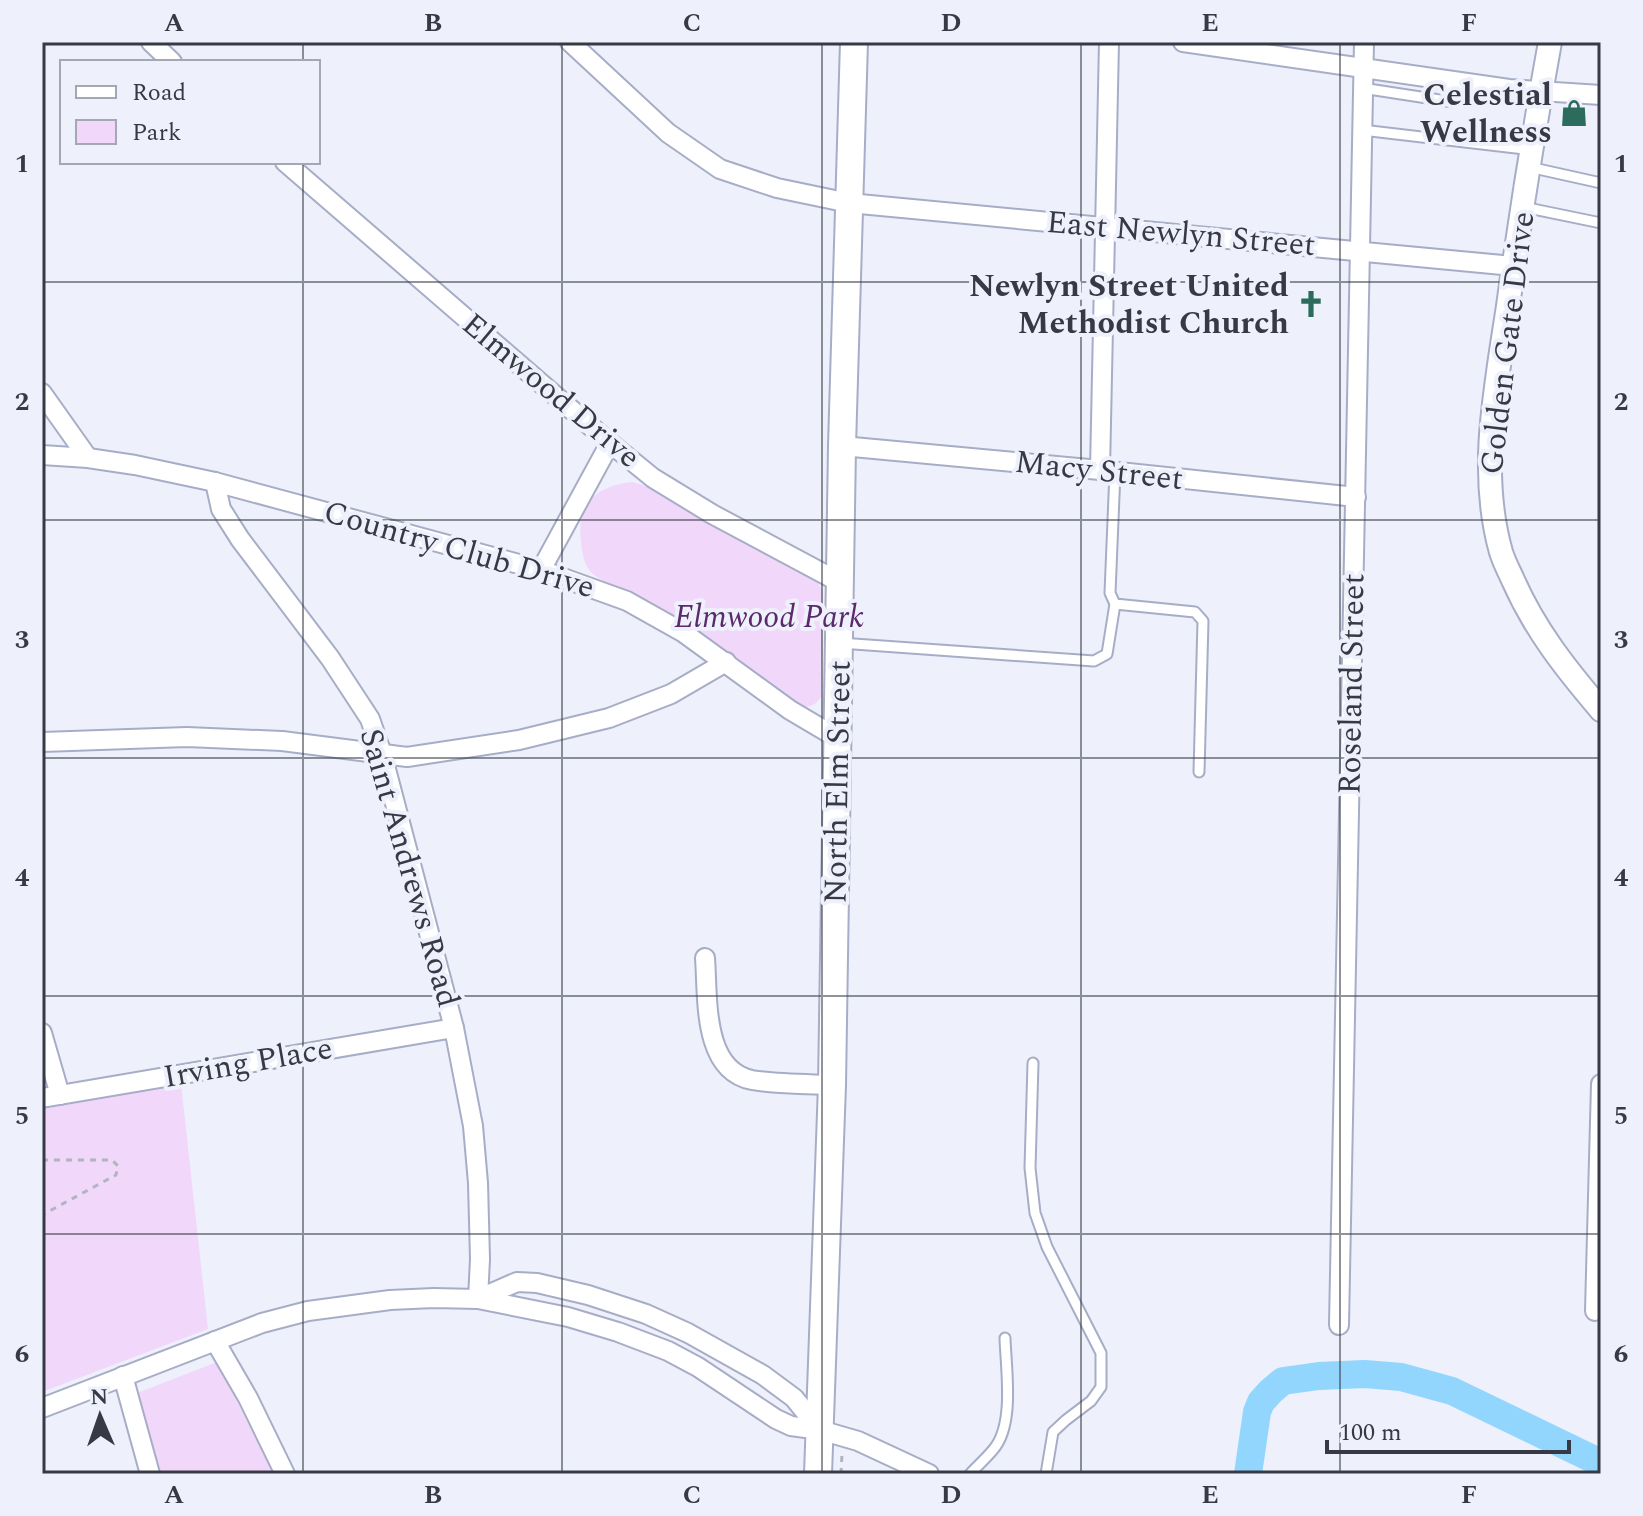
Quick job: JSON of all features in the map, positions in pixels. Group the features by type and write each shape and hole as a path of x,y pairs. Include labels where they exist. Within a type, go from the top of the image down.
{"main road":[{"name":"North Elm Street","path":"818,1474 832,1085 842,446 854,42"}],"street":[{"path":"151,42 170,60"},
{"name":"East Newlyn Street","path":"570,42 668,133 720,169 777,188 849,203 1513,266"},
{"path":"1107,471 1104,227 1109,42"},
{"path":"1183,42 1363,78 1415,76 1541,92 1601,95"},
{"name":"Roseland Street","path":"1339,1325 1364,42"},
{"name":"Golden Gate Drive","path":"1550,42 1513,266 1490,442 1491,503 1502,553 1526,610 1562,665 1601,710"},
{"name":"Elmwood Drive","path":"287,164 653,478 712,514 841,583"},
{"path":"42,393 88,458"},
{"path":"541,570 610,443"},
{"name":"Macy Street","path":"842,446 1356,497"},
{"name":"Country Club Drive","path":"42,455 135,465 215,482 541,570 627,601 684,633 790,710 839,739"},
{"name":"Saint Andrews Road","path":"215,482 221,509 330,658 370,719 382,754 454,1028 473,1126 479,1213 478,1299"},
{"path":"42,742 187,737 282,741 407,757 519,740 609,718 671,694 726,662"},
{"path":"705,958 711,1032 720,1059 731,1071 751,1080 832,1085"},
{"name":"Irving Place","path":"51,1096 454,1028"},
{"path":"42,1033 51,1096"},
{"path":"1597,1305 1601,1084"},
{"path":"478,1299 517,1282 537,1283 588,1295 646,1314 688,1333 763,1375 794,1398 820,1430"},
{"path":"42,1408 262,1323 308,1311 390,1300 478,1299 568,1317 668,1351 783,1423 858,1441 929,1474"},
{"path":"215,1341 248,1398 285,1474"},
{"path":"123,1376 150,1474"}],"lane":[{"path":"1413,96 1415,76"},
{"path":"1363,78 1413,96 1453,102 1456,81"},
{"path":"1362,130 1530,159 1601,183"},
{"path":"1523,207 1601,223"},
{"path":"840,643 1094,661 1107,654 1115,604 1110,593 1107,471"},
{"path":"1115,604 1195,612 1203,621 1199,772"},
{"path":"1033,1063 1030,1168 1035,1213 1047,1247 1101,1353 1101,1387 1091,1401 1053,1432 1046,1474"},
{"path":"970,1474 996,1446 1004,1430 1007,1417 1005,1338"}],"path":[{"path":"42,1160 112,1160 118,1166 116,1175 42,1215"}],"green space":[{"name":"Elmwood Park","path":"632,482 643,485 818,583 823,592 821,697 816,703 807,707 795,705 687,623 605,582 590,571 581,542 580,529 585,508 598,493"},
{"path":"180,1074 208,1329 42,1392 42,1105"},
{"path":"217,1362 274,1474 161,1474 137,1393"}],"waterway":[{"path":"1248,1474 1257,1412 1271,1391 1283,1381 1365,1374 1401,1377 1452,1391 1601,1463"}],"place":[{"name":"Celestial Wellness","path":"1574,113"},
{"name":"Newlyn Street United Methodist Church","path":"1311,304"}]}
